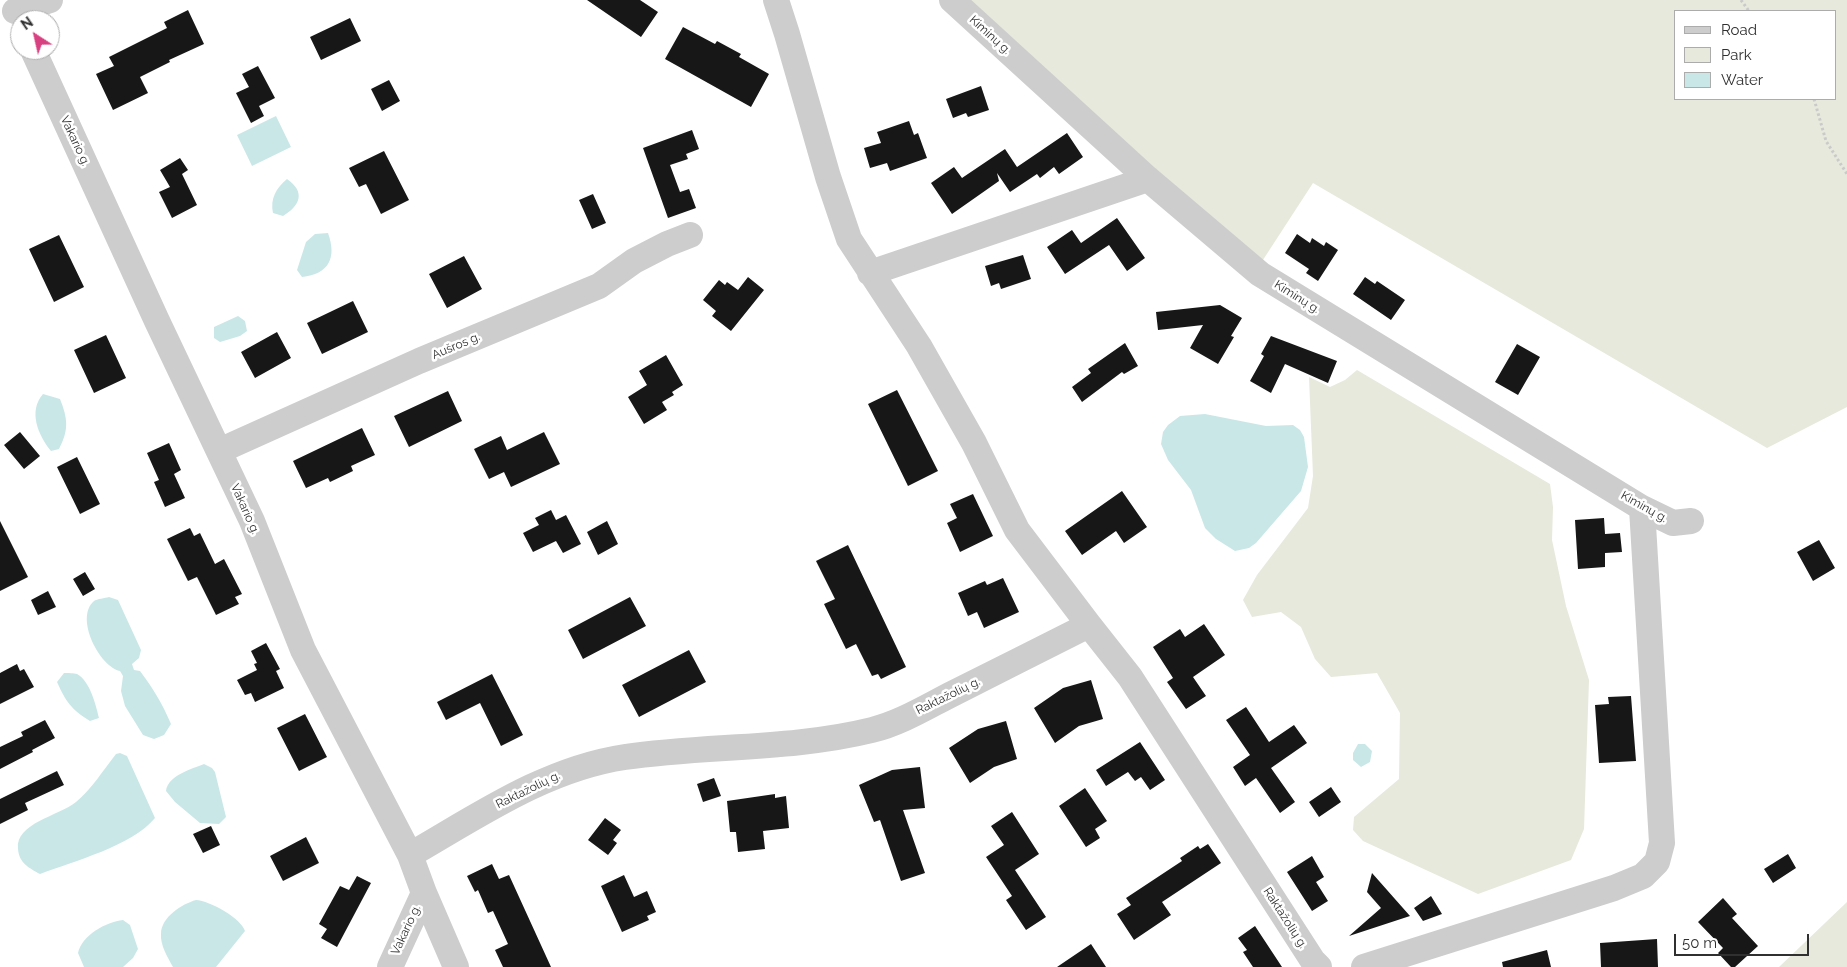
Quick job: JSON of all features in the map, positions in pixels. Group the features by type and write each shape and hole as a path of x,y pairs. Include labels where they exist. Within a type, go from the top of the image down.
{"street":[{"path":"18,10 50,0"},
{"path":"776,0 828,177 849,239 919,346 974,443 1017,530 1090,625"},
{"name":"Kiminų g.","path":"952,0 1148,179 1260,274 1642,508 1673,523 1691,521"},
{"name":"Vakario g.","path":"38,60 157,321 252,521 303,650 410,855 424,893 390,967"},
{"path":"870,272 1148,179"},
{"name":"Aušros g.","path":"219,451 419,361 599,286 634,261 666,244 690,235"},
{"path":"1364,967 1614,888 1643,876 1657,862 1662,843 1642,508"},
{"name":"Raktažolių g.","path":"410,855 511,797 550,778 580,768 624,757 796,742 874,729 908,716 1090,625 1130,677 1302,944 1319,967"},
{"path":"424,893 456,967"}],"path":[{"path":"1814,100 1826,141 1847,174"}],"green space":[{"path":"965,0 1847,0 1847,407 1767,448 1313,183 1259,266"},
{"path":"1357,370 1550,484 1553,507 1552,540 1566,606 1589,680 1584,829 1571,860 1478,894 1363,841 1353,830 1354,817 1399,779 1400,713 1377,673 1331,677 1315,659 1301,627 1281,612 1252,617 1243,600 1257,575 1308,508 1313,476 1309,377 1330,387 1345,380"},
{"path":"1847,902 1847,967 1779,967"}],"water":[{"path":"276,116 291,147 252,166 237,135"},
{"path":"287,179 297,189 299,194 297,203 283,216 273,213 272,203 277,190"},
{"path":"328,233 332,250 328,263 319,272 302,277 297,270 306,242 315,234"},
{"path":"238,316 245,321 247,331 240,336 220,342 214,338 214,327"},
{"path":"43,394 60,399 66,419 66,430 59,449 51,451 42,438 36,423 36,408"},
{"path":"1205,414 1266,426 1293,425 1300,430 1304,437 1308,467 1301,491 1256,543 1249,548 1235,551 1216,539 1205,528 1191,490 1168,460 1161,444 1163,432 1168,425 1180,416"},
{"path":"109,597 118,600 141,650 139,658 132,664 134,670 140,671 149,684 171,724 164,735 154,739 143,735 125,706 121,691 123,676 120,671 112,668 98,652 88,630 87,619 89,609 94,601"},
{"path":"64,673 73,673 82,677 92,694 99,718 90,721 78,713 63,695 57,682"},
{"path":"1358,744 1365,744 1372,751 1370,762 1361,767 1353,760 1353,753"},
{"path":"120,753 127,756 155,818 132,837 102,852 40,874 32,870 20,858 19,854 19,840 23,833 31,826 76,802 116,754"},
{"path":"204,764 215,772 226,817 219,824 200,823 175,802 166,791 168,785 176,777"},
{"path":"196,900 209,903 224,911 238,921 245,931 216,967 173,967 162,943 161,934 164,922 173,912"},
{"path":"123,920 130,925 138,949 133,958 123,967 84,967 78,953 84,941 109,923"}],"building":[{"path":"587,0 640,0 658,12 641,37"},
{"path":"188,10 204,44 169,60 170,62 140,77 148,93 113,110 96,74 114,66 109,57 167,28 164,22"},
{"path":"350,18 361,41 321,60 310,37"},
{"path":"683,27 715,44 717,41 741,54 739,57 769,74 751,107 665,59"},
{"path":"258,66 275,98 259,106 264,116 251,123 236,93 249,87 242,74"},
{"path":"389,80 400,101 382,111 371,89"},
{"path":"981,86 989,110 968,117 966,113 953,118 946,99"},
{"path":"909,121 914,135 918,133 927,158 890,171 887,163 870,168 864,148 881,143 877,132"},
{"path":"692,130 699,149 686,154 688,159 670,165 680,192 689,189 696,208 668,218 643,148"},
{"path":"1067,133 1083,157 1059,174 1054,167 1040,178 1037,174 1010,192 997,173 999,181 952,214 931,183 954,167 962,178 1005,149 1017,167"},
{"path":"384,151 409,200 381,214 366,184 359,187 349,168"},
{"path":"180,158 188,170 182,174 197,205 172,218 159,192 170,187 160,170"},
{"path":"593,194 606,223 592,229 579,200"},
{"path":"1117,218 1145,258 1127,271 1109,245 1065,274 1047,247 1072,230 1081,243"},
{"path":"1297,234 1310,243 1312,238 1324,246 1326,242 1338,250 1318,281 1306,273 1309,269 1285,253"},
{"path":"59,235 84,287 54,302 29,249"},
{"path":"1023,255 1031,279 1001,289 999,283 991,286 985,266"},
{"path":"464,256 482,289 447,308 429,274"},
{"path":"748,277 764,290 731,331 712,316 716,311 703,300 719,280 725,285 727,282 738,290"},
{"path":"1365,277 1375,284 1377,281 1405,300 1391,320 1353,294"},
{"path":"353,301 368,332 322,354 307,323"},
{"path":"1220,305 1242,318 1231,336 1234,337 1218,364 1190,348 1203,325 1158,330 1156,312"},
{"path":"277,332 291,358 255,378 241,352"},
{"path":"106,335 126,378 94,393 74,350"},
{"path":"1271,336 1337,361 1328,383 1285,364 1271,393 1250,381 1264,356 1261,354"},
{"path":"1125,343 1138,366 1124,374 1122,372 1082,402 1072,387 1091,373 1088,369"},
{"path":"1517,344 1540,357 1518,395 1495,382"},
{"path":"666,355 683,385 672,392 674,395 662,402 667,410 644,424 628,397 647,385 639,371"},
{"path":"897,390 938,471 908,486 868,404"},
{"path":"448,391 462,421 409,447 394,416"},
{"path":"362,428 375,455 351,466 353,471 330,482 328,478 306,488 293,461"},
{"path":"20,432 40,456 24,469 4,445"},
{"path":"544,432 560,464 511,487 504,472 489,479 474,449 501,436 507,450"},
{"path":"169,443 181,470 174,474 185,498 165,507 154,482 159,480 147,453"},
{"path":"77,457 100,504 80,514 57,467"},
{"path":"1122,491 1147,527 1124,543 1116,531 1082,555 1065,531"},
{"path":"973,494 993,536 960,552 947,523 957,518 950,504"},
{"path":"551,510 556,520 566,515 581,544 563,553 556,541 533,552 523,533 539,525 535,518"},
{"path":"1604,518 1605,534 1620,533 1622,552 1605,553 1605,567 1578,569 1575,520"},
{"path":"0,521 28,577 0,591"},
{"path":"607,521 618,544 598,555 587,532"},
{"path":"190,528 194,536 200,533 215,564 224,559 242,594 235,597 239,604 216,615 197,577 188,581 167,539"},
{"path":"1819,540 1835,568 1813,581 1797,552"},
{"path":"848,545 906,667 881,679 878,674 872,676 856,644 846,649 824,604 835,599 816,561"},
{"path":"85,572 95,589 83,596 73,579"},
{"path":"1003,578 1019,612 984,628 977,612 968,616 958,593 985,581 987,585"},
{"path":"48,591 56,607 38,615 31,600"},
{"path":"630,597 646,626 583,659 568,630"},
{"path":"1204,624 1225,655 1193,677 1206,696 1186,709 1167,682 1173,678 1153,647 1180,629 1185,637"},
{"path":"266,643 280,669 276,671 284,688 255,702 251,693 245,695 237,680 257,670 254,664 257,663 251,651"},
{"path":"689,650 706,682 639,717 622,685"},
{"path":"17,664 20,671 24,669 34,687 0,704 0,673"},
{"path":"492,674 523,735 501,746 480,703 446,720 437,702"},
{"path":"1091,680 1103,719 1079,726 1055,743 1034,708 1063,688"},
{"path":"1631,696 1636,761 1599,763 1595,705 1609,704 1608,697"},
{"path":"1246,707 1269,742 1294,725 1307,743 1271,768 1295,802 1280,813 1256,778 1245,786 1233,767 1250,755 1226,720"},
{"path":"305,714 327,757 299,771 277,728"},
{"path":"45,720 55,738 0,769 0,747 23,736 21,732"},
{"path":"1006,721 1017,759 994,767 970,783 949,748 978,729"},
{"path":"1140,742 1165,780 1150,790 1141,777 1135,781 1128,772 1106,786 1096,770"},
{"path":"920,767 925,808 903,810 925,873 901,881 880,820 874,822 859,785 892,770"},
{"path":"57,771 64,785 25,803 28,810 0,824 0,799"},
{"path":"714,778 721,796 703,802 697,784"},
{"path":"1331,787 1341,802 1319,817 1309,802"},
{"path":"1085,788 1107,821 1095,829 1100,838 1086,847 1059,806"},
{"path":"775,794 775,798 786,796 789,828 763,831 765,849 738,852 736,832 730,832 727,801"},
{"path":"1012,812 1039,854 1015,870 1046,917 1026,930 1006,900 1012,896 986,857 1004,845 991,826"},
{"path":"605,818 621,830 613,840 617,843 608,855 588,840"},
{"path":"211,826 220,845 203,853 193,834"},
{"path":"306,837 319,863 283,881 270,856"},
{"path":"1208,844 1221,863 1162,902 1171,915 1134,940 1117,914 1131,905 1126,898 1182,861 1180,858 1198,846 1200,849"},
{"path":"1788,854 1796,868 1773,883 1764,869"},
{"path":"1312,856 1324,877 1316,882 1328,901 1312,911 1287,872"},
{"path":"492,864 499,879 509,875 551,967 503,967 495,950 508,944 493,911 488,913 478,890 475,892 467,876"},
{"path":"1372,873 1410,916 1349,936 1381,908 1367,892"},
{"path":"624,875 634,897 647,891 656,912 647,916 649,920 622,932 601,886"},
{"path":"357,876 371,883 337,947 321,938 327,929 319,924 340,886 349,890"},
{"path":"1431,896 1442,914 1423,921 1414,908"},
{"path":"1723,898 1737,914 1732,918 1758,946 1735,967 1731,967 1718,953 1723,948 1698,922"},
{"path":"1255,926 1282,967 1253,967 1243,952 1247,950 1238,938"},
{"path":"1657,939 1658,967 1601,967 1600,943"},
{"path":"1091,944 1106,967 1057,967"},
{"path":"1547,950 1551,967 1503,967 1502,962"}]}
